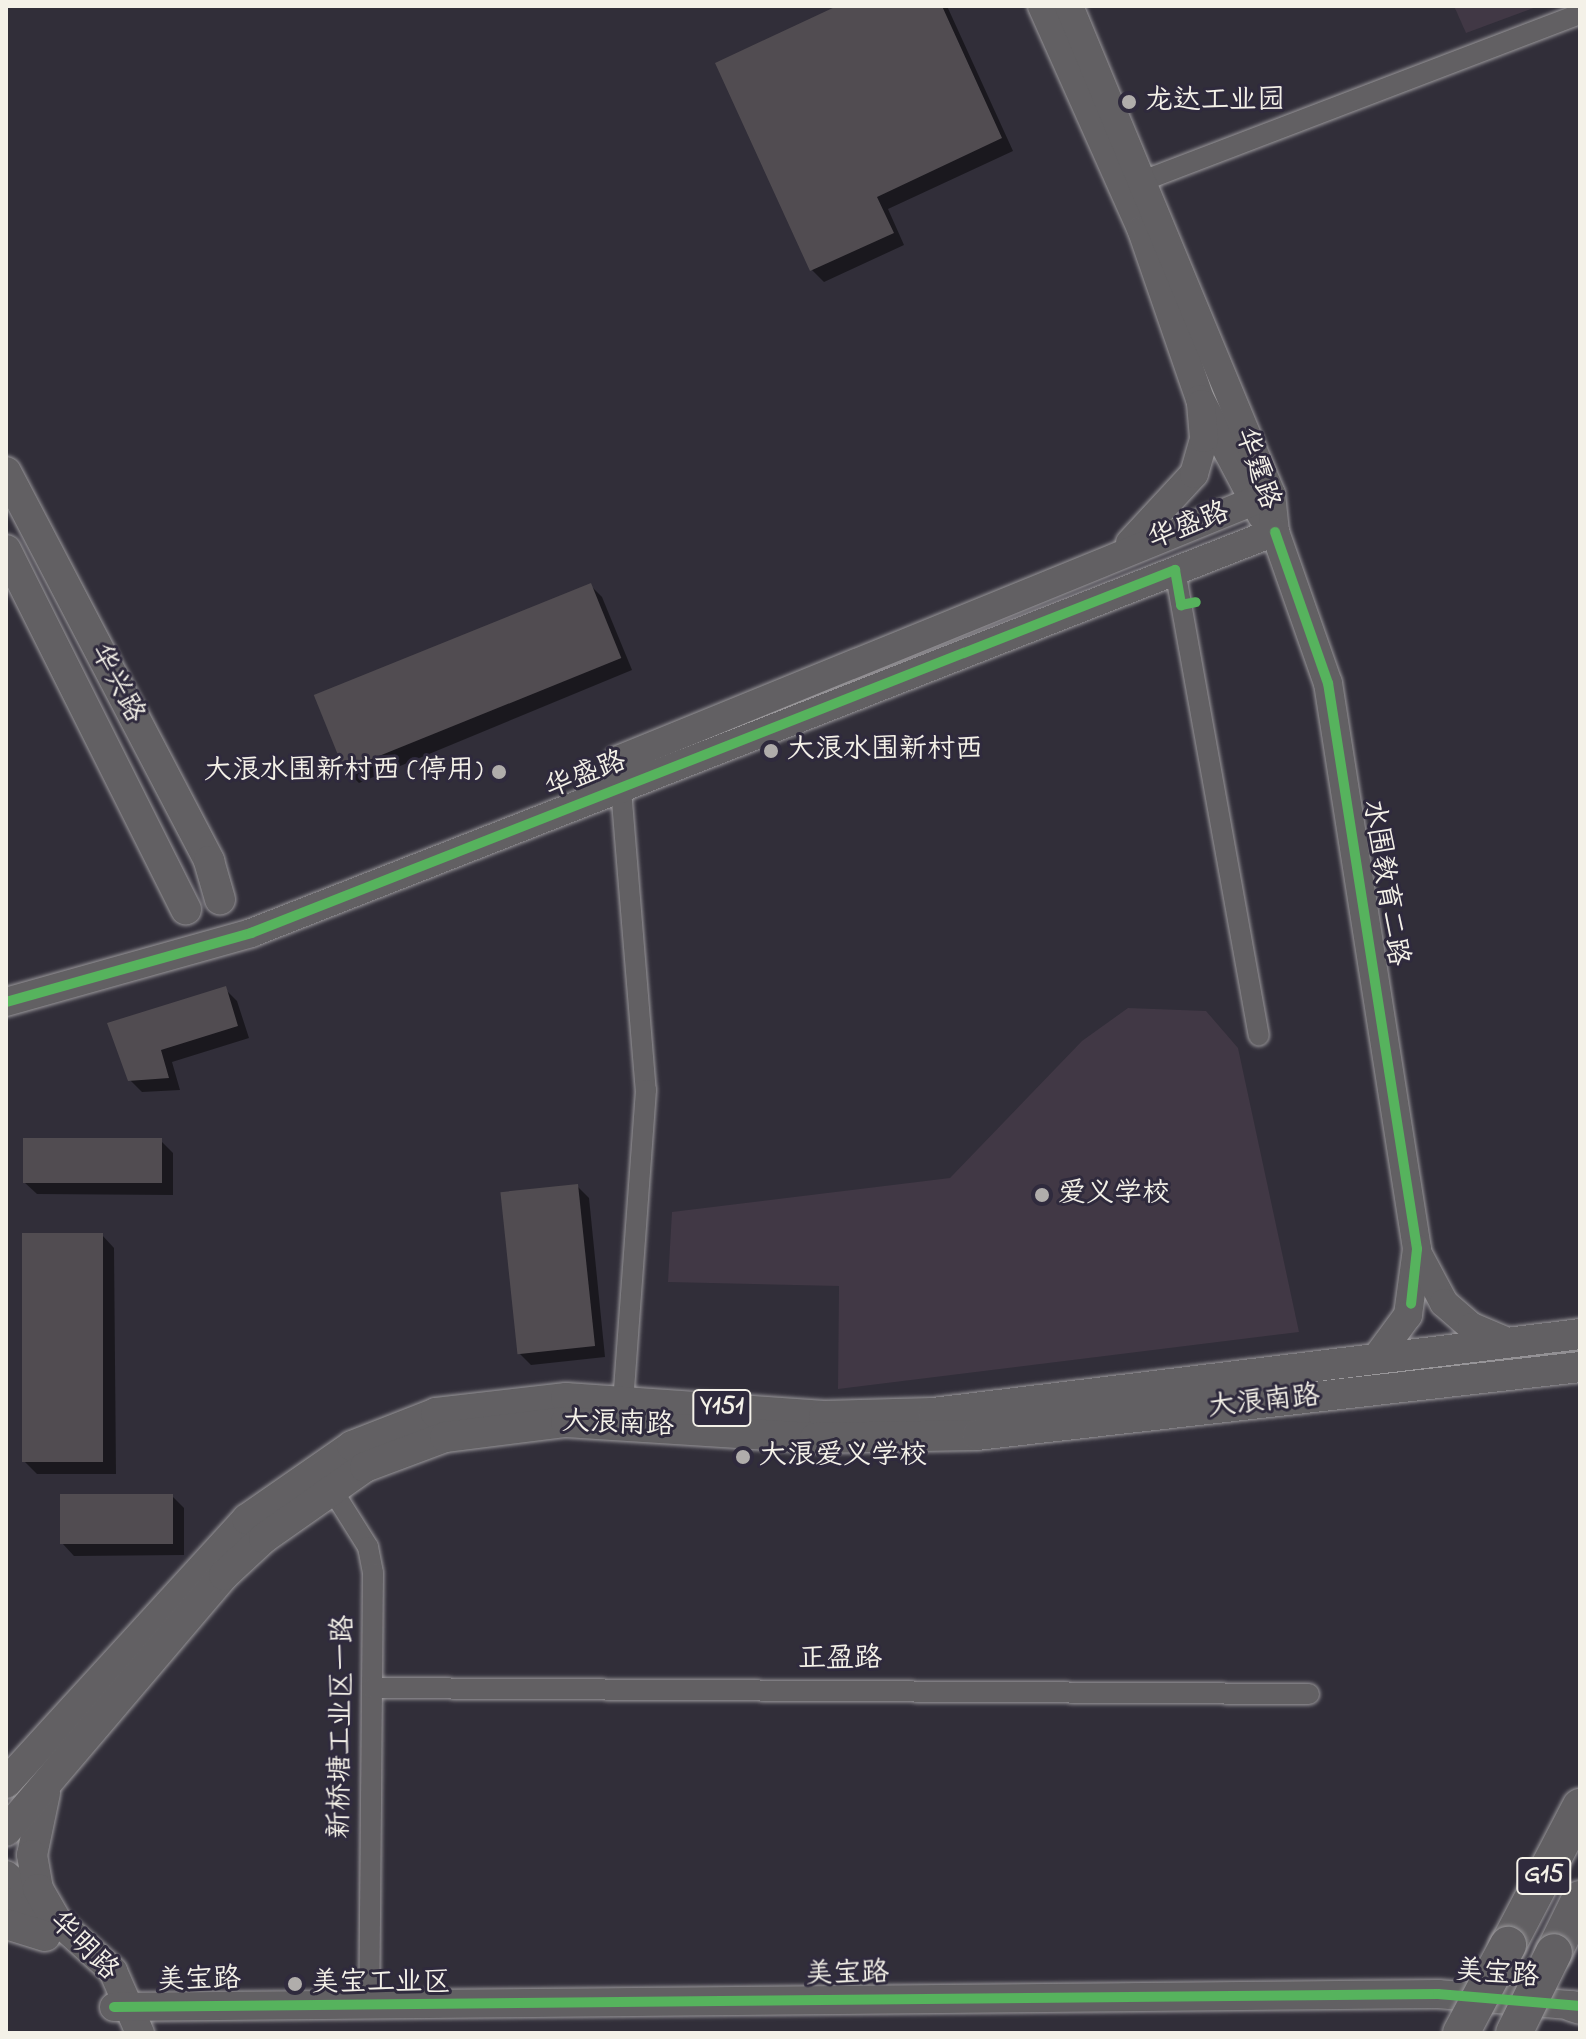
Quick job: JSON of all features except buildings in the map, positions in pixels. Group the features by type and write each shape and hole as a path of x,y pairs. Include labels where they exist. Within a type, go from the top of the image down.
{"highway":[{"name":"G15","path":"1461,2033 1580,1807"},
{"name":"G15","path":"1514,2033 1580,1899"}],"main road":[{"name":"华霆路","path":"1042,6 1142,231 1200,399 1261,499"},
{"name":"华霆路","path":"1069,6 1145,180 1275,532"},
{"path":"1110,557 1162,514 1194,474 1204,438 1200,399"},
{"name":"华兴路","path":"6,472 209,861 220,899"},
{"name":"华盛路","path":"621,789 618,760 1110,557 1261,499"},
{"name":"华盛路","path":"6,1002 251,933 1275,532"},
{"name":"水围教育二路","path":"1275,532 1328,683 1417,1249"},
{"name":"华兴路","path":"6,550 186,910"},
{"path":"186,910 220,899"},
{"path":"1417,1249 1444,1303 1472,1327 1510,1343"},
{"path":"1377,1357 1408,1315 1417,1249"},
{"name":"大浪南路","path":"6,1783 206,1557 324,1478 391,1428 450,1409 518,1399 623,1400 824,1416 919,1414 1580,1334"},
{"name":"大浪南路","path":"6,1831 224,1575 324,1478 401,1451 524,1423 830,1439 977,1435 1580,1367"},
{"path":"6,1924 50,1928 32,1855 53,1775"},
{"name":"华明路","path":"6,1875 50,1928"},
{"name":"华明路","path":"6,1902 113,1971 123,2015 140,2033"},
{"name":"美宝路","path":"123,2015 369,2003 1438,1994 1577,2007"}],"street":[{"path":"1145,180 1580,14"},
{"path":"1175,570 1259,1035"},
{"path":"621,789 646,1090 623,1400"},
{"name":"新桥塘工业区一路","path":"324,1478 368,1547 372,1688 369,2003"},
{"name":"正盈路","path":"372,1688 1309,1694"}],"shaded area":[{"path":"1454,6 1539,6 1466,33"},
{"name":"爱义学校","path":"1128,1008 1206,1011 1238,1048 1299,1332 838,1389 839,1286 668,1282 672,1212 950,1178 1082,1041"}],"cycle path":[{"path":"1275,532 1328,683 1417,1249 1411,1304"},
{"path":"6,1002 251,933 1175,570 1181,605 1196,602"},
{"path":"114,2007 1438,1994 1580,2006"}],"place":[{"name":"龙达工业园","path":"1129,102"},
{"name":"大浪水围新村西","path":"771,751"},
{"name":"大浪水围新村西 (停用)","path":"499,772"},
{"name":"爱义学校","path":"1042,1195"},
{"name":"大浪爱义学校","path":"743,1457"},
{"name":"美宝工业区","path":"295,1984"}]}
